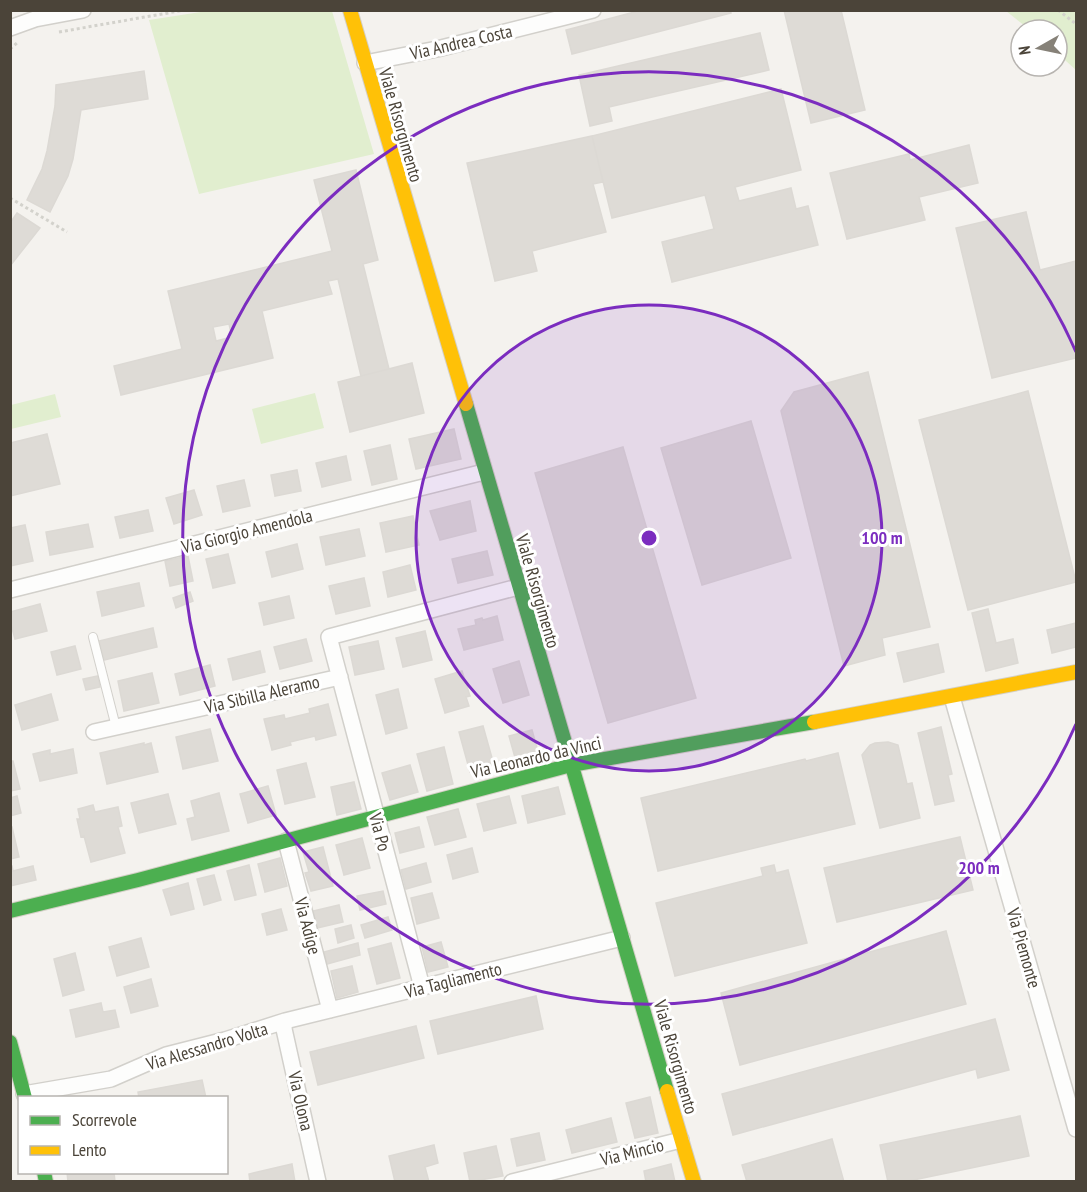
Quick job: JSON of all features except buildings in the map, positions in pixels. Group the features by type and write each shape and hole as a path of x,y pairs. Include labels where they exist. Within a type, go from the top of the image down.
{"street":[{"path":"16,34 35,19 83,10"},
{"name":"Viale Risorgimento","path":"350,10 694,1182"},
{"name":"Via Andrea Costa","path":"365,63 437,49 593,10"},
{"name":"Via Giorgio Amendola","path":"10,590 484,472"},
{"name":"Via Sibilla Aleramo","path":"94,732 340,677 329,637 518,587"},
{"name":"Via Leonardo da Vinci","path":"10,911 571,765 952,697 1077,672"},
{"name":"Via Po","path":"340,677 422,987"},
{"name":"Via Piemonte","path":"952,697 1077,1129"},
{"name":"Via Adige","path":"286,841 330,1010"},
{"name":"Via Tagliamento","path":"285,1021 622,938"},
{"name":"Via Alessandro Volta","path":"11,1044 24,1096 111,1079 166,1055 285,1021"},
{"name":"Via Olona","path":"285,1021 284,1029 318,1182"},
{"name":"Via Mincio","path":"512,1182 681,1140"}],"lane":[{"path":"93,638 116,727"}],"path":[{"path":"50,33 185,10"},
{"path":"1058,10 1077,24"},
{"path":"10,49 16,34"},
{"path":"10,198 67,232"}],"green space":[{"path":"207,11 332,11 374,154 199,194 149,20"},
{"path":"1006,11 1076,11 1076,70 1069,64 1069,18 1015,18"},
{"path":"315,393 324,428 261,444 252,409"},
{"path":"55,394 61,417 11,429 11,405"}],"traffic: fast":[{"path":"466,404 667,1091"},
{"path":"10,911 138,880 571,765 814,722"},
{"path":"10,1042 24,1096"},
{"path":"44,1174 46,1182"}],"traffic: slow":[{"path":"350,10 466,404"},
{"path":"814,722 1076,672"},
{"path":"667,1091 694,1182"}]}
